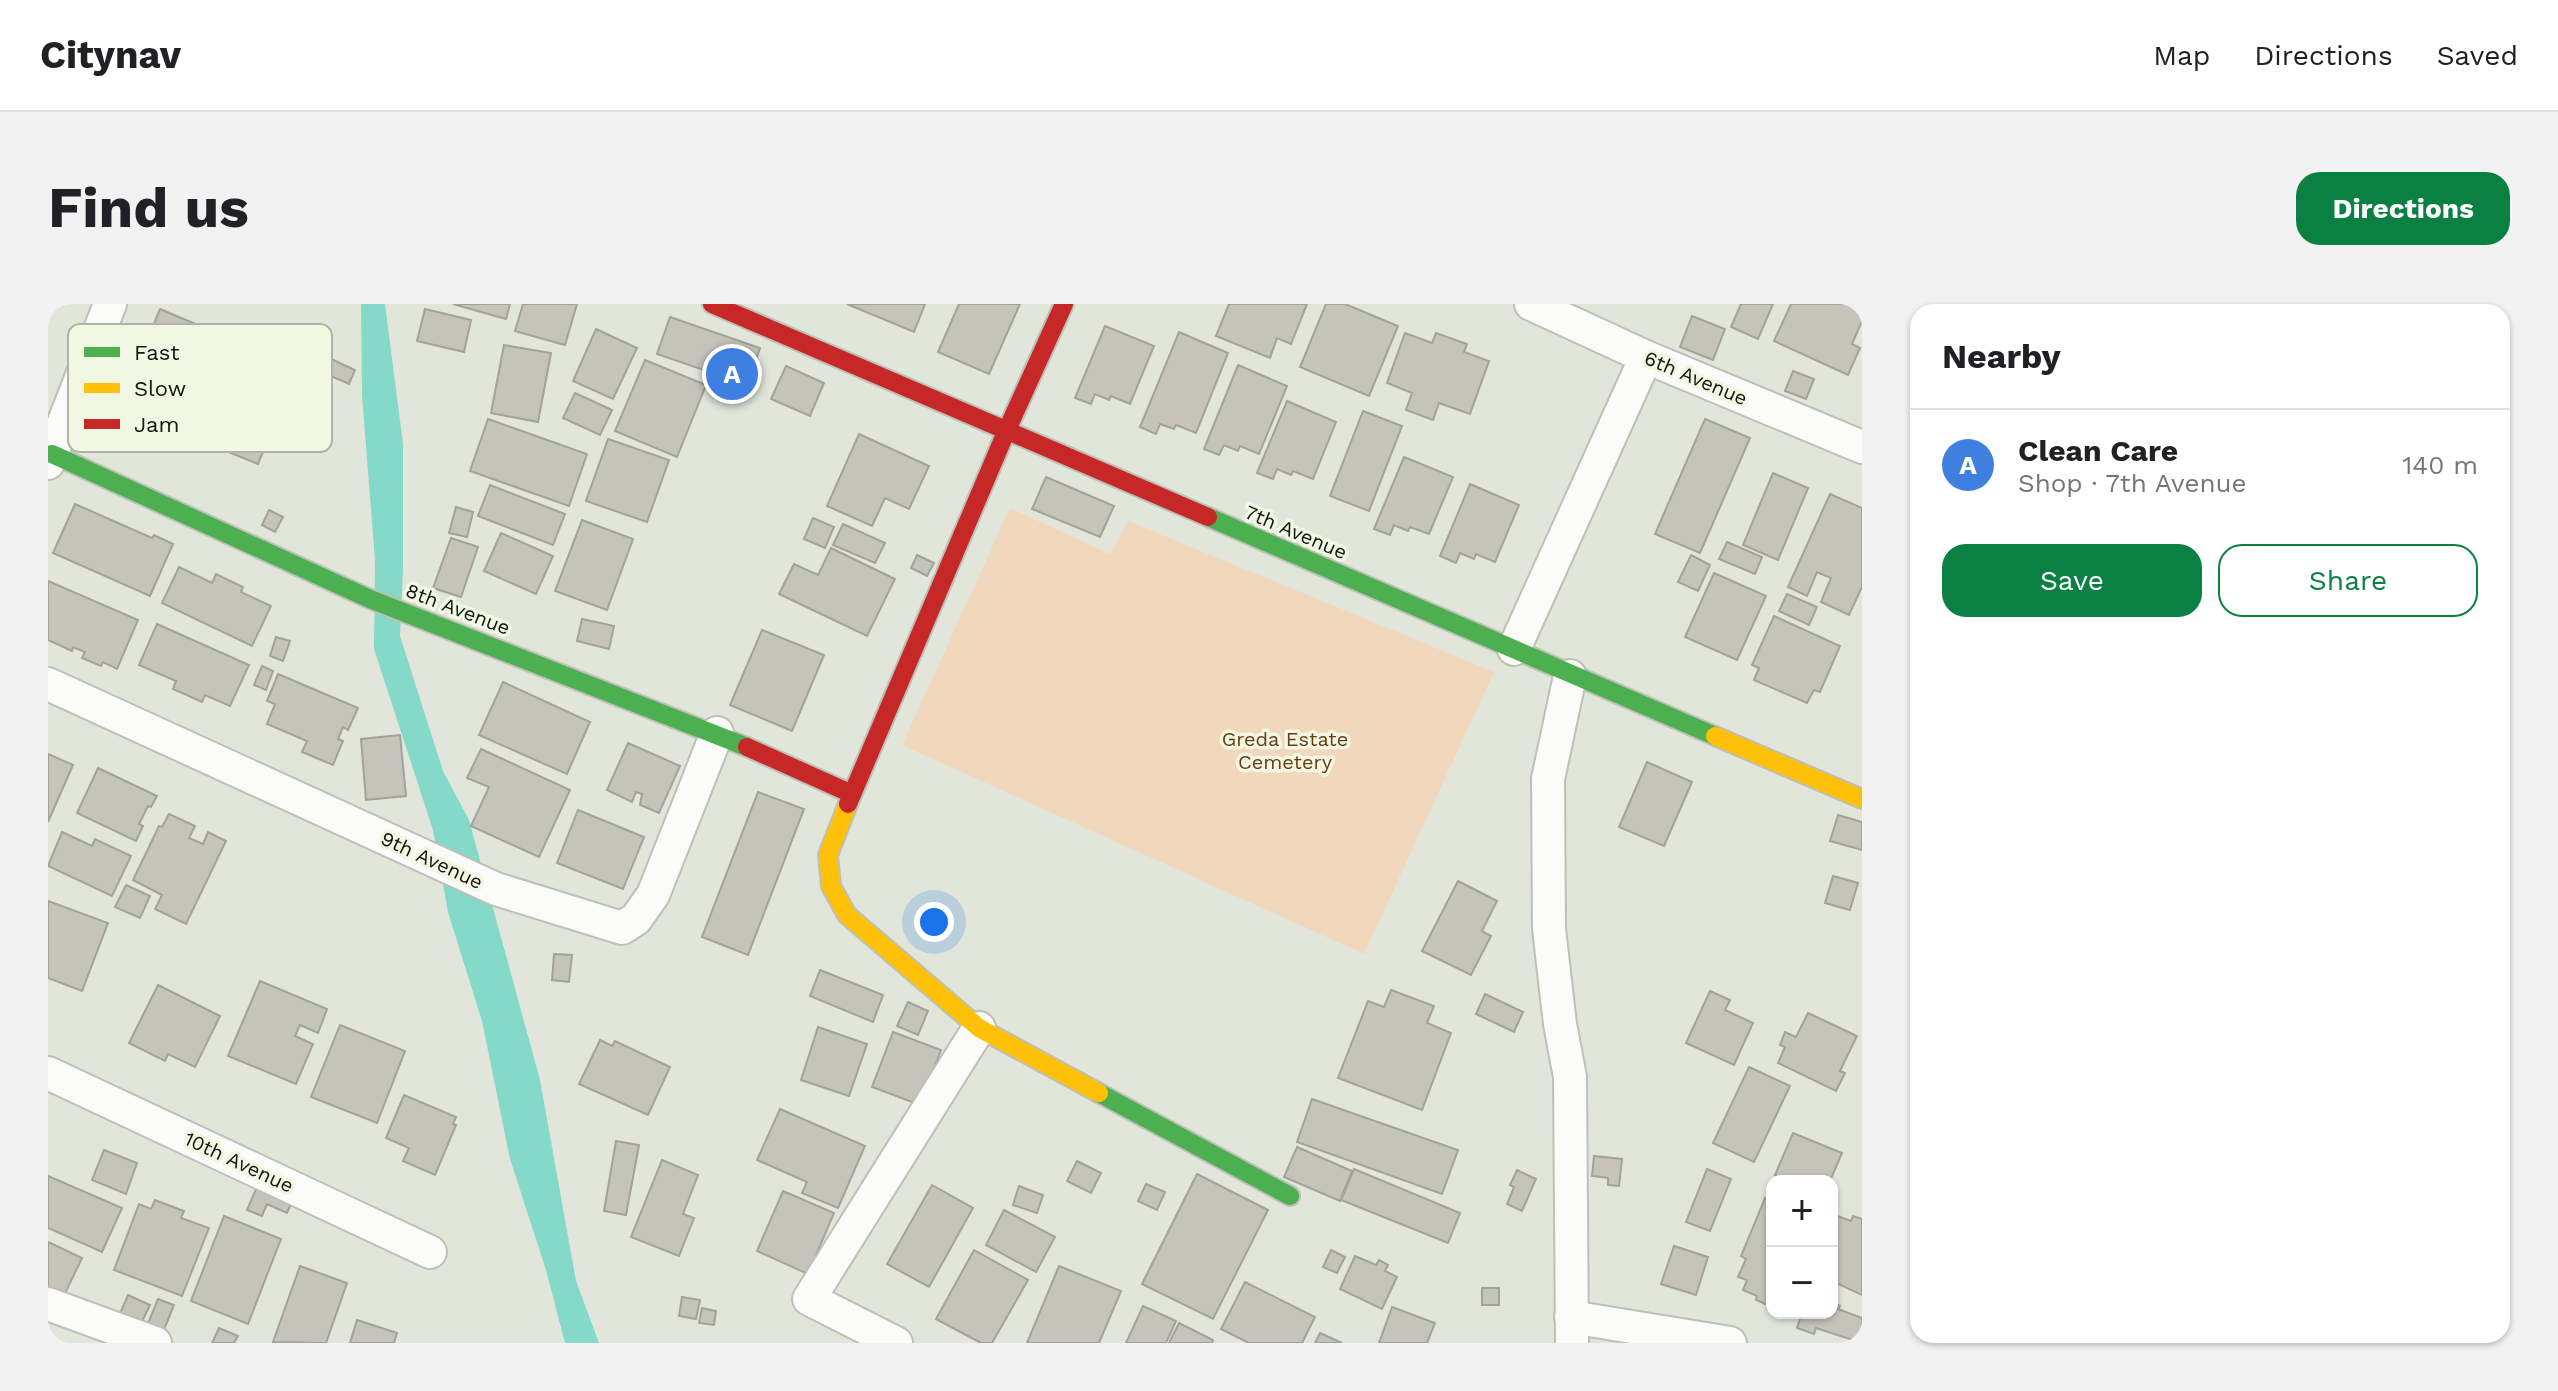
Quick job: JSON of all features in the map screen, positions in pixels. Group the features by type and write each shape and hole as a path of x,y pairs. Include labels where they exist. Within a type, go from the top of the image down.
{"street":[{"path":"102,324 110,304"},
{"name":"7th Avenue","path":"712,304 1514,649 1570,676 1862,799"},
{"path":"1064,304 1006,432 852,794 828,855 831,886 847,915 979,1028 1290,1196"},
{"name":"6th Avenue","path":"1531,304 1646,357 1862,447"},
{"path":"1514,649 1646,357"},
{"path":"50,458 68,412"},
{"name":"8th Avenue","path":"50,458 370,599 717,733 852,794"},
{"path":"1570,676 1548,779 1549,929 1560,1024 1570,1077 1571,1330 1730,1343"},
{"name":"9th Avenue","path":"48,684 496,889 622,928 636,919 653,895 717,733"},
{"path":"896,1343 809,1299 979,1028"},
{"name":"10th Avenue","path":"48,1073 430,1252"},
{"path":"48,1304 155,1343"}],"green space":[{"name":"Greda Estate Cemetery","path":"1010,508 1110,554 1128,521 1494,672 1364,954 902,745"}],"water":[{"path":"361,304 385,304 403,444 400,636 443,771 469,820 540,1080 576,1281 599,1343 565,1343 546,1270 510,1159 482,1021 448,912 433,830 374,649 375,560 362,395"}],"building":[{"path":"453,304 510,304 506,319"},
{"path":"523,304 577,304 565,345 515,331"},
{"path":"847,304 925,304 914,332"},
{"path":"959,304 1020,304 989,374 938,352"},
{"path":"1229,304 1307,304 1291,344 1277,338 1270,358 1216,336"},
{"path":"1326,304 1345,304 1398,326 1369,396 1300,367"},
{"path":"1741,304 1773,304 1758,339 1731,327"},
{"path":"1791,304 1862,304 1862,321 1852,344 1860,348 1848,375 1774,341"},
{"path":"160,309 196,324 154,324"},
{"path":"425,309 471,320 464,352 417,341"},
{"path":"1692,316 1725,329 1713,360 1680,347"},
{"path":"670,317 760,348 747,385 657,354"},
{"path":"1105,326 1154,346 1130,404 1111,396 1109,400 1095,394 1091,404 1075,398"},
{"path":"596,329 637,348 613,399 573,381"},
{"path":"1179,332 1228,353 1196,433 1176,425 1174,429 1160,424 1156,434 1140,427"},
{"path":"1405,333 1432,343 1436,333 1467,344 1464,352 1489,361 1470,414 1439,403 1433,420 1406,410 1412,393 1387,383"},
{"path":"504,345 551,353 538,422 491,413"},
{"path":"332,359 355,370 349,384 332,377"},
{"path":"645,360 706,385 677,457 615,431"},
{"path":"1238,365 1287,386 1259,454 1240,446 1238,451 1224,445 1219,455 1204,449"},
{"path":"786,366 824,383 810,416 771,399"},
{"path":"1793,371 1814,379 1806,399 1785,391"},
{"path":"575,393 612,410 600,435 563,418"},
{"path":"1287,401 1336,422 1313,479 1277,469 1273,479 1257,473"},
{"path":"1363,411 1402,426 1369,511 1330,496"},
{"path":"488,419 587,454 569,506 470,471"},
{"path":"1705,419 1750,438 1700,553 1655,534"},
{"path":"859,434 929,466 909,509 885,498 872,526 827,506"},
{"path":"608,439 669,460 647,522 586,501"},
{"path":"228,452 263,452 258,464"},
{"path":"1404,457 1453,477 1429,534 1394,525 1390,535 1374,529"},
{"path":"1773,473 1808,488 1778,560 1743,545"},
{"path":"1046,477 1114,506 1100,537 1032,509"},
{"path":"1470,484 1519,505 1495,562 1476,554 1474,559 1460,553 1456,563 1440,556"},
{"path":"490,485 565,514 553,545 478,516"},
{"path":"1830,494 1862,508 1862,587 1849,615 1821,602 1831,578 1817,572 1807,596 1788,587"},
{"path":"75,504 173,544 150,596 53,553"},
{"path":"456,507 473,512 467,537 449,533"},
{"path":"269,510 283,517 275,532 262,525"},
{"path":"813,518 834,527 825,548 804,539"},
{"path":"582,520 633,539 607,610 555,591"},
{"path":"843,524 885,543 875,563 833,545"},
{"path":"501,533 553,556 536,594 484,571"},
{"path":"451,538 478,547 461,597 433,588"},
{"path":"1727,542 1762,557 1755,574 1719,559"},
{"path":"831,548 895,579 867,636 779,594 794,564 818,575"},
{"path":"917,555 934,563 927,576 911,568"},
{"path":"1691,555 1710,565 1698,591 1678,582"},
{"path":"179,567 212,583 216,574 243,587 241,592 271,606 252,646 162,603"},
{"path":"1714,573 1766,596 1737,660 1685,637"},
{"path":"48,581 138,620 117,669 103,662 101,666 82,658 85,652 73,647 72,651 48,640"},
{"path":"1787,594 1817,607 1809,625 1779,611"},
{"path":"1774,616 1840,646 1820,692 1814,690 1807,703 1754,680 1759,668 1752,665"},
{"path":"582,619 614,626 609,649 577,641"},
{"path":"157,624 249,665 230,706 205,695 202,702 173,689 176,681 139,665"},
{"path":"762,630 824,655 792,731 730,705"},
{"path":"276,637 290,641 283,661 270,656"},
{"path":"262,666 273,671 266,690 254,685"},
{"path":"278,674 358,708 348,730 343,727 338,739 343,741 333,765 302,752 307,741 267,724 275,704 267,701"},
{"path":"503,682 590,722 567,774 479,735"},
{"path":"400,735 406,796 366,800 361,739"},
{"path":"628,743 680,766 659,813 640,805 642,794 636,792 632,802 607,790"},
{"path":"481,749 570,790 539,857 471,826 489,787 467,778"},
{"path":"48,754 73,765 48,822"},
{"path":"1647,762 1692,782 1664,846 1619,827"},
{"path":"98,768 157,796 139,824 143,826 136,841 77,813"},
{"path":"758,792 804,809 748,955 702,937"},
{"path":"578,810 644,837 623,889 557,863"},
{"path":"169,814 195,826 189,838 203,844 208,832 226,841 186,924 155,909 162,895 133,880 159,826 162,827"},
{"path":"1838,815 1862,822 1862,850 1830,841"},
{"path":"62,832 92,846 95,839 131,856 112,896 48,866"},
{"path":"1833,876 1858,883 1850,910 1825,903"},
{"path":"1458,881 1497,901 1482,931 1491,936 1471,975 1422,951"},
{"path":"126,885 150,896 140,918 115,907"},
{"path":"48,901 108,923 82,991 48,978"},
{"path":"554,954 572,955 569,982 552,980"},
{"path":"820,970 883,995 873,1022 810,996"},
{"path":"260,981 327,1009 318,1033 300,1025 295,1036 313,1044 296,1084 228,1056"},
{"path":"158,985 220,1016 195,1067 168,1054 165,1061 129,1043"},
{"path":"1391,990 1434,1006 1427,1023 1451,1033 1422,1110 1338,1078 1368,1001 1384,1007"},
{"path":"1710,991 1730,1000 1725,1010 1753,1023 1734,1065 1686,1043"},
{"path":"1485,994 1523,1012 1514,1032 1476,1014"},
{"path":"908,1002 928,1011 918,1035 897,1026"},
{"path":"1808,1013 1857,1036 1840,1071 1845,1073 1836,1091 1778,1063 1785,1047 1780,1045 1785,1032 1796,1037"},
{"path":"340,1025 405,1051 377,1123 311,1097"},
{"path":"818,1027 867,1044 849,1096 801,1080"},
{"path":"893,1032 941,1050 920,1105 872,1087"},
{"path":"600,1040 612,1046 615,1041 670,1067 648,1115 579,1084"},
{"path":"1749,1067 1790,1086 1754,1162 1713,1143"},
{"path":"404,1095 456,1117 453,1124 456,1125 435,1175 403,1161 409,1148 386,1138"},
{"path":"1312,1099 1458,1150 1442,1194 1297,1142"},
{"path":"780,1109 865,1146 838,1208 802,1193 807,1182 757,1160"},
{"path":"1793,1133 1842,1153 1833,1175 1775,1175"},
{"path":"616,1141 639,1145 626,1215 604,1211"},
{"path":"1297,1147 1352,1171 1340,1201 1284,1177"},
{"path":"104,1150 137,1163 126,1194 92,1180"},
{"path":"1594,1156 1622,1159 1619,1186 1608,1185 1608,1178 1592,1176"},
{"path":"662,1160 698,1175 683,1214 694,1218 679,1256 631,1237"},
{"path":"1077,1161 1101,1173 1091,1193 1067,1181"},
{"path":"1354,1169 1460,1213 1448,1243 1341,1200"},
{"path":"1707,1169 1731,1179 1710,1231 1686,1222"},
{"path":"1517,1170 1536,1179 1522,1211 1507,1204 1514,1187 1510,1185"},
{"path":"1197,1174 1268,1210 1213,1319 1142,1284"},
{"path":"48,1176 122,1208 102,1252 48,1228"},
{"path":"259,1182 294,1197 287,1213 267,1204 262,1216 247,1210"},
{"path":"1146,1184 1165,1192 1157,1210 1138,1201"},
{"path":"932,1185 973,1208 929,1287 887,1264"},
{"path":"1019,1186 1043,1195 1037,1213 1013,1205"},
{"path":"783,1191 834,1213 808,1274 757,1251"},
{"path":"1765,1198 1766,1304 1743,1290 1747,1280 1738,1277 1746,1259 1741,1256"},
{"path":"155,1200 184,1211 181,1218 209,1228 182,1296 114,1270 139,1204 151,1209"},
{"path":"1004,1210 1055,1237 1036,1272 986,1245"},
{"path":"224,1216 281,1239 248,1324 191,1301"},
{"path":"1838,1216 1851,1221 1853,1216 1862,1219 1862,1295 1838,1284"},
{"path":"48,1242 82,1258 59,1306 48,1301"},
{"path":"1674,1246 1708,1257 1696,1295 1661,1284"},
{"path":"974,1250 1028,1280 992,1343 981,1343 936,1319"},
{"path":"1331,1250 1345,1257 1337,1273 1323,1267"},
{"path":"1355,1256 1376,1265 1379,1260 1388,1265 1385,1271 1397,1277 1382,1309 1340,1289"},
{"path":"300,1266 347,1283 326,1343 273,1342"},
{"path":"1059,1266 1121,1291 1099,1343 1027,1343"},
{"path":"1245,1282 1315,1317 1302,1343 1249,1343 1221,1329"},
{"path":"1482,1288 1499,1288 1499,1305 1482,1305"},
{"path":"128,1295 150,1305 139,1328 118,1318"},
{"path":"682,1297 700,1300 696,1319 679,1316"},
{"path":"158,1299 174,1305 163,1332 147,1326"},
{"path":"1143,1306 1176,1321 1166,1343 1126,1343"},
{"path":"1392,1307 1435,1323 1427,1343 1379,1343"},
{"path":"702,1308 716,1311 714,1325 699,1323"},
{"path":"1838,1309 1862,1318 1862,1343 1816,1328 1814,1334 1797,1328 1800,1319 1838,1319"},
{"path":"357,1320 397,1333 394,1343 350,1343"},
{"path":"1179,1323 1213,1340 1212,1343 1169,1343"},
{"path":"219,1328 238,1336 234,1343 212,1343"},
{"path":"1320,1333 1342,1343 1315,1343"}],"traffic: fast":[{"path":"52,454 370,599 747,747"},
{"path":"1208,517 1715,736"},
{"path":"1099,1093 1290,1196"}],"traffic: slow":[{"path":"1715,736 1862,799"},
{"path":"848,804 828,855 831,886 847,915 979,1028 1099,1093"}],"traffic: jam":[{"path":"712,304 1208,517"},
{"path":"848,804 1006,432 1064,304"},
{"path":"747,747 852,794"}],"place":[{"name":"Clean Care","path":"732,374"}]}
